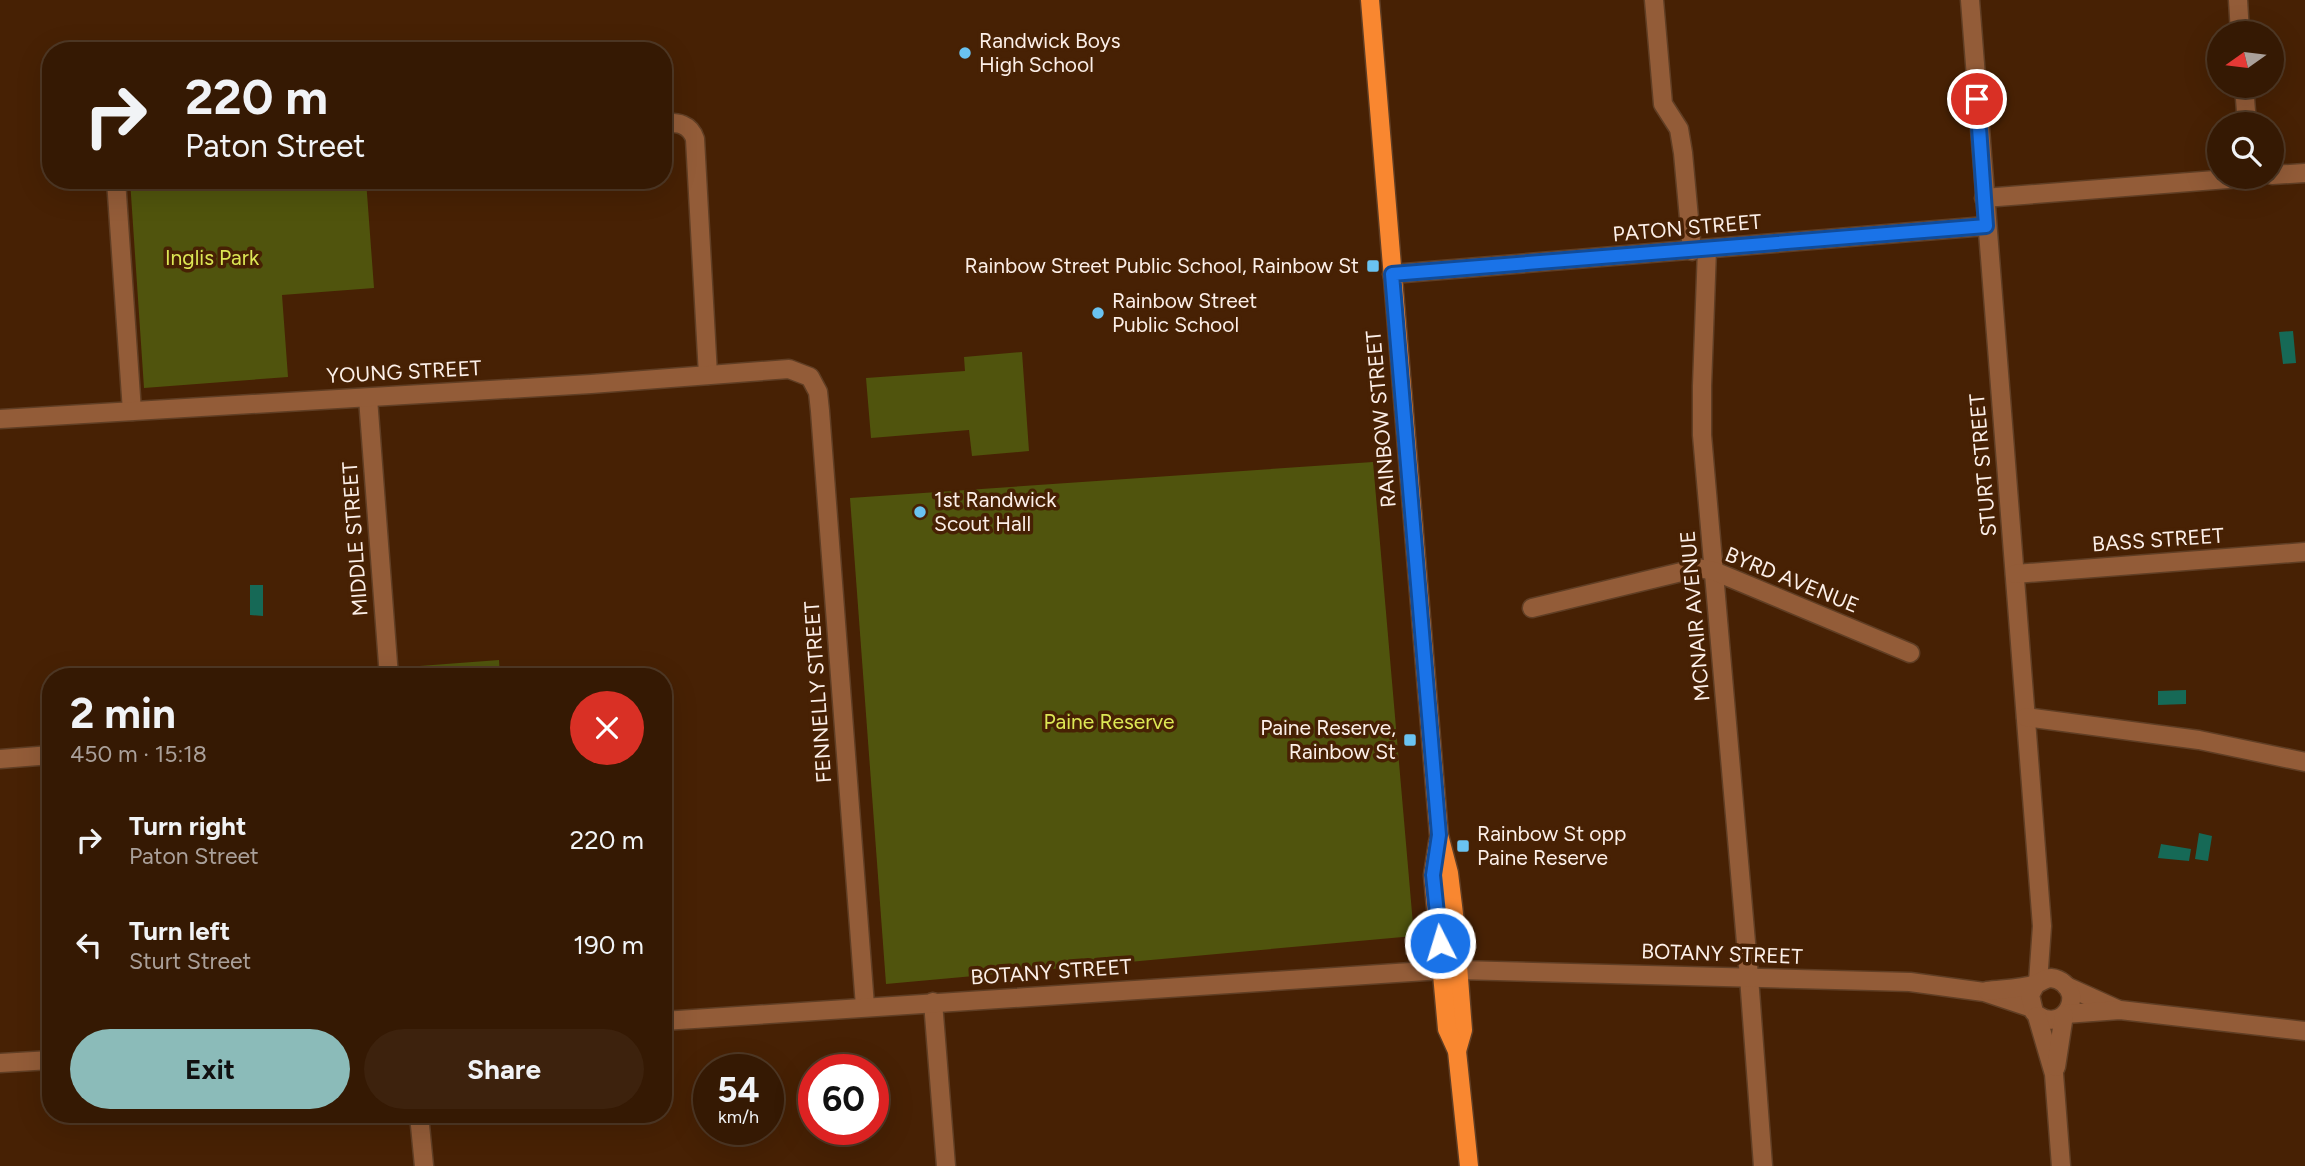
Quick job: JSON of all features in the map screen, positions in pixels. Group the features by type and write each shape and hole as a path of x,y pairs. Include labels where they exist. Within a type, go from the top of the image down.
{"main road":[{"name":"RAINBOW STREET","path":"1370,0 1439,835 1449,873 1450,970 1447,1029 1457,1051 1469,1166"}],"street":[{"name":"MCNAIR AVENUE","path":"1654,0 1663,104 1679,129 1700,250 1702,435 1763,1166"},
{"name":"STURT STREET","path":"1970,0 2042,926 2037,983"},
{"path":"2238,0 2239,21"},
{"path":"672,122 685,125 693,132 695,139 708,375"},
{"path":"2284,174 2305,173"},
{"path":"1984,198 2207,180"},
{"path":"117,189 132,411"},
{"name":"PATON STREET","path":"1392,274 1986,226"},
{"name":"YOUNG STREET","path":"0,419 368,398 789,369 810,377"},
{"name":"FENNELLY STREET","path":"810,377 818,392 820,411 865,1006"},
{"name":"MIDDLE STREET","path":"368,398 388,668"},
{"name":"BASS STREET","path":"2015,574 2305,552"},
{"name":"BYRD AVENUE","path":"1532,608 1698,568 1714,571 1910,653"},
{"path":"2026,717 2199,740 2305,762"},
{"path":"0,759 42,756"},
{"name":"STURT STREET","path":"2042,926 2063,983"},
{"name":"BOTANY STREET","path":"672,1020 1450,970 1910,982 1984,992 2035,1012"},
{"path":"2061,1166 2054,1074 2030,995 2037,983 2048,978 2120,1010"},
{"name":"BOTANY STREET","path":"1984,992 2037,983"},
{"path":"2054,1074 2064,1015 2071,1003 2071,997 2063,983"},
{"path":"933,1002 946,1166"},
{"path":"2035,1012 2048,1020 2064,1015 2120,1010 2305,1031"},
{"path":"0,1063 42,1061"},
{"path":"420,1123 424,1166"}],"green space":[{"name":"Inglis Park","path":"131,189 367,189 374,288 282,295 288,377 144,388"},
{"path":"1022,352 1029,451 972,456 969,430 871,438 866,378 965,371 964,357"},
{"name":"Paine Reserve","path":"1373,462 1414,936 886,984 850,498"},
{"path":"499,660 499,668 406,668"}],"water":[{"path":"2293,331 2296,363 2283,364 2279,332"},
{"path":"250,585 263,585 263,616 250,615"},
{"path":"2186,690 2186,704 2158,705 2158,691"},
{"path":"2199,833 2212,836 2208,861 2195,859"},
{"path":"2161,844 2191,849 2189,861 2158,858"}],"place":[{"name":"Randwick Boys High School","path":"965,53"},
{"name":"Rainbow Street Public School, Rainbow St","path":"1373,266"},
{"name":"Rainbow Street Public School","path":"1098,313"},
{"name":"1st Randwick Scout Hall","path":"920,512"},
{"name":"Paine Reserve, Rainbow St","path":"1410,740"},
{"name":"Rainbow St opp Paine Reserve","path":"1463,846"}],"route":[{"path":"1440,943 1433,875 1439,835 1392,274 1986,226 1977,99"}]}
